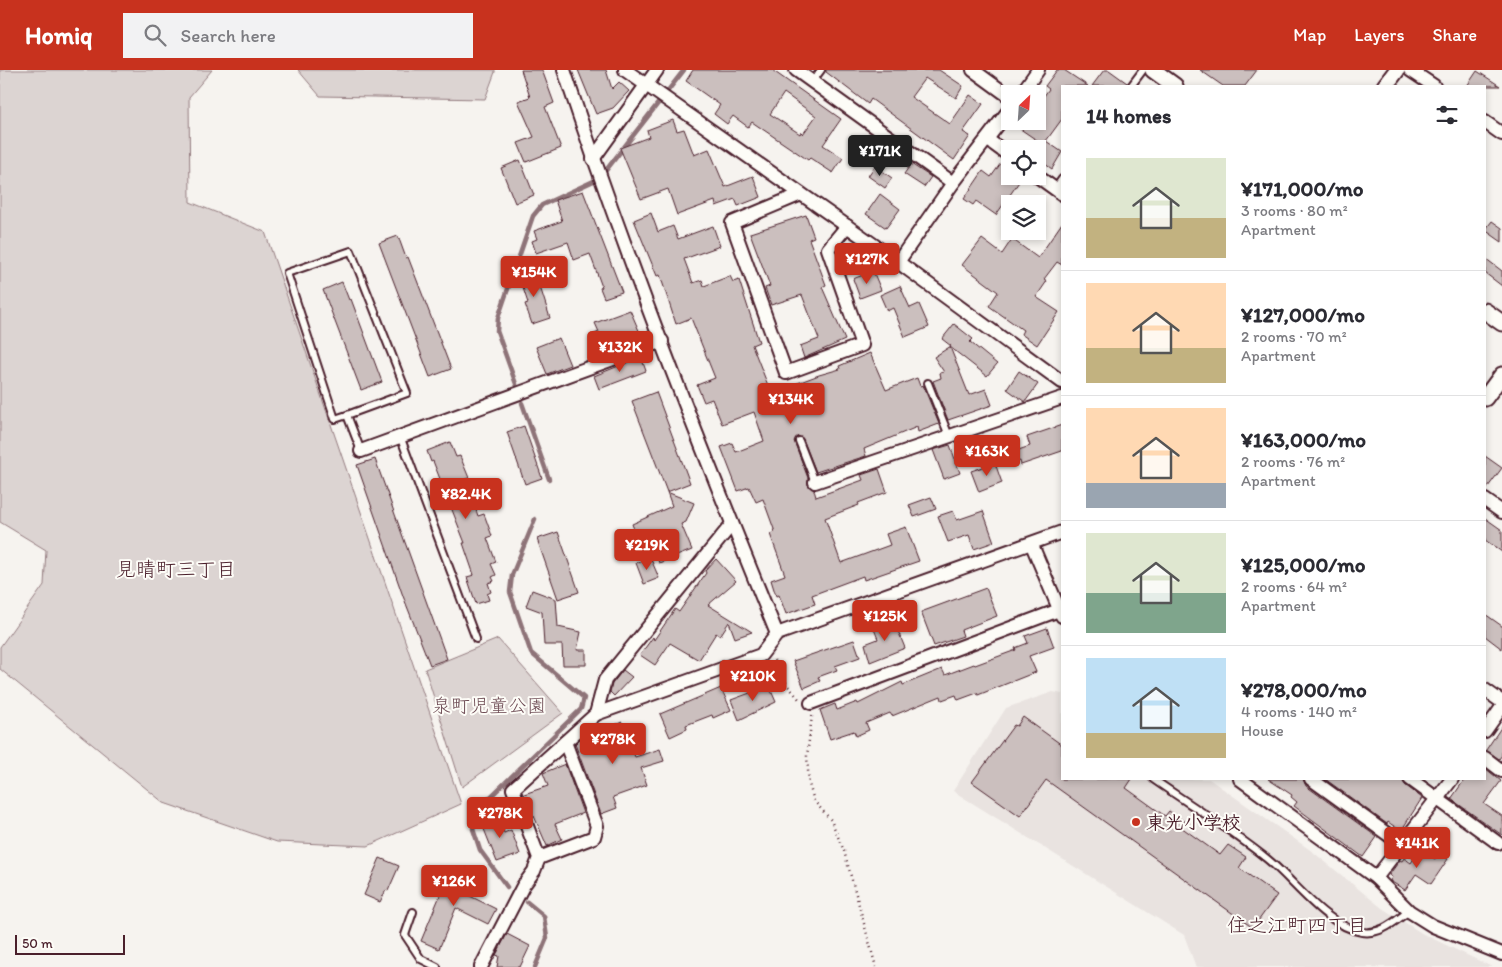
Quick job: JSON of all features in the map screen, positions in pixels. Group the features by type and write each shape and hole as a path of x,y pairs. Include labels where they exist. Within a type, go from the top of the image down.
{"street":[{"path":"564,70 593,159 732,524 777,634"},
{"path":"624,70 898,262 1061,381"},
{"path":"593,159 657,70"},
{"path":"796,70 953,183"},
{"path":"972,70 1001,91"},
{"path":"1027,85 1038,70"},
{"path":"1153,70 1175,85"},
{"path":"1386,85 1397,70"},
{"path":"1410,70 1432,85"},
{"path":"898,262 953,183 1001,122"},
{"path":"1486,123 1502,134"},
{"path":"988,140 1001,149"},
{"path":"1046,181 1060,188"},
{"path":"801,194 732,223 786,373 862,345 828,249 847,226"},
{"path":"1486,312 1502,323"},
{"path":"361,451 662,340"},
{"path":"1486,397 1502,375"},
{"path":"815,482 1061,398"},
{"path":"1486,501 1502,512"},
{"path":"596,714 605,680 732,524"},
{"path":"539,858 513,789 596,714 761,655 777,634 1061,532"},
{"path":"811,703 1061,614 1032,544"},
{"path":"1486,691 1502,702"},
{"path":"1486,730 1502,706"},
{"path":"481,967 539,858 594,837 598,826 565,742"},
{"path":"1486,759 1502,771"},
{"path":"1241,780 1376,878 1409,911 1433,926 1502,954"},
{"path":"1312,780 1401,844"},
{"path":"1411,780 1498,843"},
{"path":"1376,878 1451,780"}],"lane":[{"path":"812,82 821,70"},
{"path":"1132,85 1143,70"},
{"path":"351,251 407,393 347,415 334,418 287,273 351,251"},
{"path":"928,383 949,436"},
{"path":"347,415 361,451"},
{"path":"400,436 476,639"},
{"path":"799,441 815,482"},
{"path":"1153,780 1266,858 1332,919 1360,932 1372,933 1387,928 1409,911"},
{"path":"413,912 406,936 422,959 437,967"}],"path":[{"path":"769,644 773,658 788,686 799,700 811,703 812,718 807,756 809,784 814,801 831,820 844,851 876,967"}],"shaded area":[{"name":"東光小学校","path":"1053,692 1061,694 1061,780 1210,780 1313,852 1382,908 1423,934 1492,967 1196,967 1184,935 953,791 1006,708"}],"green space":[{"path":"0,70 212,70 189,97 190,202 265,232 461,804 368,846 277,842 164,803 0,669 0,647 44,585 46,550 0,522"},
{"path":"298,70 495,70 495,72 485,99 320,96"},
{"name":"泉町児童公園","path":"498,639 563,713 462,787 425,669"}],"building":[{"path":"521,70 542,70 554,103 545,107 561,148 526,162 518,143 534,137 518,101 530,97"},
{"path":"578,70 606,70 612,89 619,82 629,91 613,108 596,114"},
{"path":"693,70 772,70 841,119 823,145 843,158 833,173 810,158 808,160 752,122 748,127 733,116 727,124 714,114 720,105 686,81","holes":["784,93 816,116 803,134 801,132 800,134 770,114"]},
{"path":"826,70 939,70 963,86 956,98 925,78 911,97 950,124 970,95 983,104 963,132 970,136 954,160 871,99 868,104 826,72"},
{"path":"1057,70 1064,70 1086,85 1061,85 1061,120 1046,141 1037,140 1022,130 1046,130 1046,93 1049,89 1046,85"},
{"path":"1104,70 1109,70 1127,83 1126,85 1093,85"},
{"path":"1200,70 1257,70 1246,85 1222,85"},
{"path":"1477,71 1500,86 1486,85 1468,85"},
{"path":"673,120 677,131 684,129 694,155 709,149 725,187 753,176 761,197 738,206 735,199 716,206 715,201 677,215 668,189 641,199 620,148 649,137 647,130"},
{"path":"1046,141 1061,151 1052,169 1046,165"},
{"path":"520,160 534,195 515,203 501,168"},
{"path":"1001,163 1001,185 1017,185 1010,195 1001,195 1001,208 996,215 976,201 973,205 964,199 983,171 991,177"},
{"path":"911,164 931,177 924,187 904,174"},
{"path":"875,166 892,178 885,188 868,176"},
{"path":"583,191 622,292 604,298 590,254 574,260 568,242 536,253 532,241 537,239 534,231 562,221 555,200"},
{"path":"880,194 900,209 886,228 866,214"},
{"path":"651,213 658,232 673,226 678,239 713,226 720,246 684,259 693,283 702,280 704,286 730,276 733,282 739,280 759,342 752,345 771,393 840,369 839,366 870,353 886,390 917,378 920,386 923,385 939,424 918,432 917,427 864,449 866,456 816,472 803,439 798,436 794,441 808,478 808,485 814,490 816,497 863,480 861,475 879,469 887,492 825,518 841,563 890,545 886,534 906,527 919,561 864,580 863,576 812,595 815,604 786,614 779,595 776,596 771,580 785,575 770,534 775,532 763,499 756,502 749,487 738,491 721,447 732,443 736,452 764,441 754,412 722,424 712,399 704,402 697,385 715,378 691,318 676,324 660,275 657,276 634,220"},
{"path":"806,215 814,237 809,239 826,285 822,287 845,340 804,358 800,346 819,339 802,295 771,305 765,288 770,286 750,233"},
{"path":"1492,221 1502,228 1502,242 1486,231"},
{"path":"1061,224 1061,264 1057,262 1044,279 1047,281 1036,297 1059,312 1037,345 1021,334 1023,330 989,306 998,292 962,265 982,239 1002,254 1011,240 1038,258"},
{"path":"398,236 406,258 408,257 451,369 430,377 379,243"},
{"path":"1486,259 1502,271 1502,286 1486,274"},
{"path":"535,271 550,318 532,324 525,304 528,303 519,276"},
{"path":"873,271 881,290 860,298 853,279"},
{"path":"342,282 349,300 351,299 382,382 361,390 323,290"},
{"path":"900,286 910,308 919,304 929,327 905,337 893,308 887,311 880,295"},
{"path":"630,310 640,333 612,344 614,350 602,354 594,334 599,332 595,323"},
{"path":"954,324 973,339 970,342 997,364 987,376 950,347 969,395 986,389 992,405 948,420 933,381 941,378 940,373 944,372 934,357 951,346 942,339"},
{"path":"559,338 570,365 547,374 536,347"},
{"path":"641,357 646,371 599,389 594,376"},
{"path":"1019,371 1038,384 1025,402 1007,389"},
{"path":"656,392 690,483 667,492 632,401"},
{"path":"1061,425 1061,451 1021,465 1020,461 1011,464 1007,454 1030,446 1027,437"},
{"path":"524,426 542,478 525,484 507,432"},
{"path":"450,442 456,457 460,456 469,478 463,480 472,502 459,507 475,507 478,516 484,514 492,536 487,538 496,562 491,564 496,575 492,577 494,581 488,583 491,592 487,594 489,600 476,604 467,577 474,575 463,543 465,543 433,461 431,462 427,451"},
{"path":"950,445 960,473 944,479 933,450"},
{"path":"1486,457 1502,468 1486,490"},
{"path":"375,459 447,659 430,665 403,596 357,465"},
{"path":"995,463 1002,483 979,492 971,471"},
{"path":"667,492 694,503 686,522 681,524 692,550 659,563 648,533 637,537 632,524 672,506"},
{"path":"931,497 936,509 914,517 909,505"},
{"path":"953,511 957,520 983,511 994,542 974,549 969,535 948,542 938,516"},
{"path":"1486,519 1502,530 1502,552 1486,541"},
{"path":"558,532 579,592 558,599 537,539"},
{"path":"650,557 659,578 644,584 636,563"},
{"path":"716,559 736,581 708,605 752,632 735,638 729,622 720,636 716,633 699,660 670,643 655,665 640,655 653,637 654,640 675,609 679,612 706,573 705,571"},
{"path":"986,588 997,616 961,630 963,636 934,646 921,612"},
{"path":"532,590 556,599 558,627 581,632 577,650 586,650 586,665 563,665 562,645 544,645 542,612 526,606"},
{"path":"1486,615 1502,626 1502,649 1486,637"},
{"path":"894,621 905,648 870,662 865,644 878,639 874,629"},
{"path":"1047,628 1054,647 1029,656 1036,672 978,695 977,693 958,700 956,695 942,700 941,696 892,716 890,713 866,723 869,730 856,736 854,731 830,739 820,710 835,704 837,710 857,702 858,704 902,682 903,685 942,669 945,675 975,665 1016,650 1015,648 1028,643 1025,636"},
{"path":"854,640 860,657 835,666 837,670 818,677 820,681 804,688 793,661"},
{"path":"623,670 632,677 614,696 610,692 612,684"},
{"path":"769,686 776,702 739,720 731,700"},
{"path":"721,688 731,710 713,718 712,715 686,725 687,729 670,737 660,714"},
{"path":"1023,717 1061,744 1061,780 1131,780 1126,788 1165,816 1169,811 1185,822 1181,827 1220,855 1228,845 1246,857 1239,868 1277,895 1253,928 1046,780 1020,816 972,782 1014,725 1017,726"},
{"path":"622,722 635,757 660,749 664,761 641,768 647,785 613,797 617,808 601,814 575,744 580,739"},
{"path":"1502,726 1502,755 1499,759 1486,750"},
{"path":"565,764 583,813 555,824 562,839 547,846 534,816 532,816 524,794 548,786 543,773"},
{"path":"1486,769 1501,781 1484,804 1502,816 1502,835 1451,799 1464,780 1486,780"},
{"path":"1270,780 1303,780 1306,786 1377,837 1363,857 1294,806 1297,802 1291,797 1292,795"},
{"path":"1326,780 1402,780 1405,785 1422,798 1401,831 1388,822 1387,824"},
{"path":"498,814 504,833 511,830 520,854 497,862 480,819"},
{"path":"1420,849 1435,859 1438,853 1448,859 1431,884 1416,874 1405,890 1390,881 1392,877 1389,875 1400,860 1402,861 1404,858 1411,863"},
{"path":"380,858 399,866 388,891 386,890 380,902 364,895"},
{"path":"449,868 473,878 466,894 496,909 488,924 456,908 439,949 421,941"},
{"path":"507,934 530,946 520,967 497,967 499,956 496,955"}],"waterway":[{"path":"516,384 497,331 498,318 533,216 542,205 600,178 684,70"},
{"path":"522,403 549,479"},
{"path":"507,887 480,850 473,829 480,807 581,709 584,698 531,653 510,592 512,575 535,519"},
{"path":"527,902 544,916 547,938 535,967"}],"place":[{"name":"東光小学校","path":"1136,822"}],"district":[{"name":"見晴町三丁目","path":"176,569"},
{"name":"住之江町四丁目","path":"1297,925"}]}
